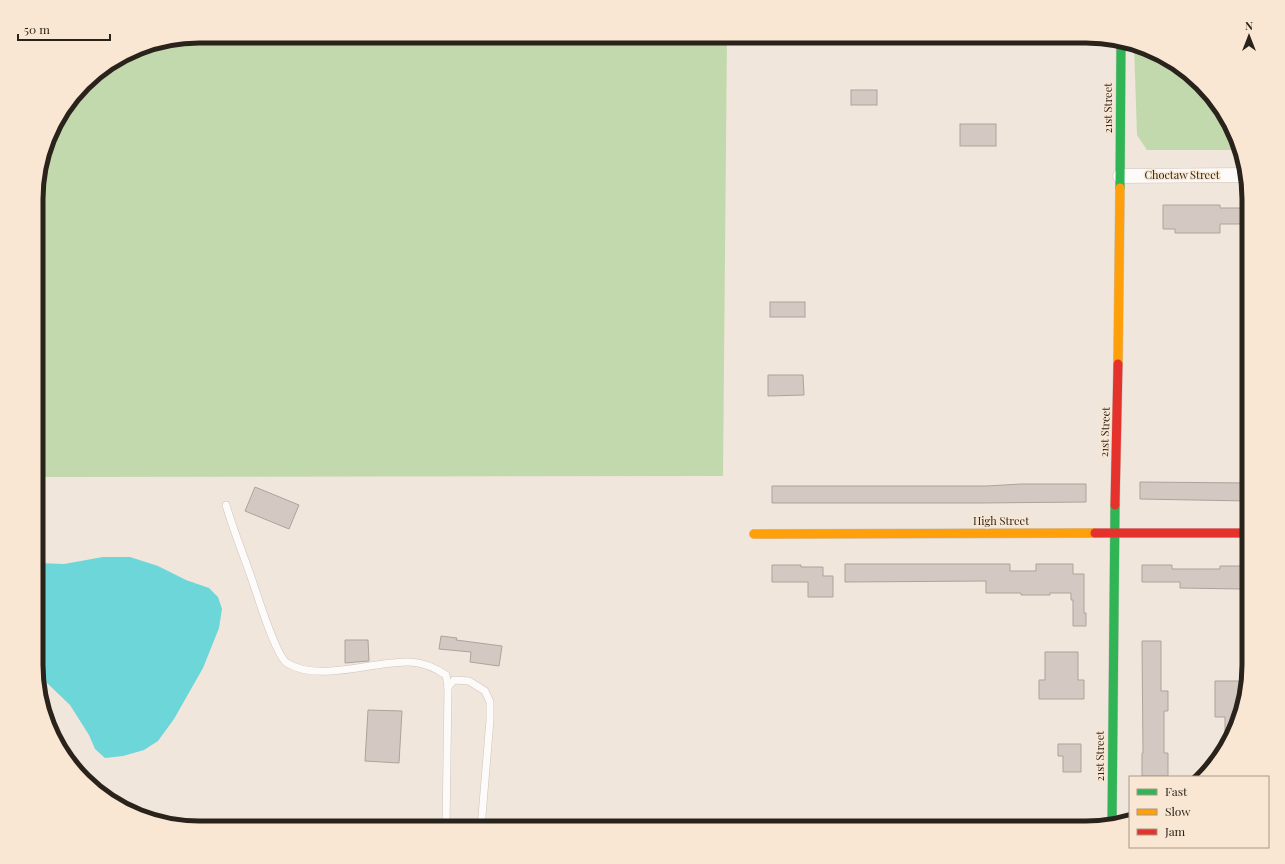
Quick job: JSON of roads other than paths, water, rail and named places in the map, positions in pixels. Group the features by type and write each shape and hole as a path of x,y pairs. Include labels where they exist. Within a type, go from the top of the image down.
{"street":[{"name":"21st Street","path":"1112,819 1114,532 1118,390 1121,47"},
{"name":"Choctaw Street","path":"1120,176 1240,175"},
{"name":"High Street","path":"754,534 1114,532 1242,533"}],"lane":[{"path":"226,505 233,529 250,572 268,626 285,662 295,668 308,671 344,670 398,662 418,662 435,667 446,675 448,687 446,821"},
{"path":"448,687 454,680 469,681 485,691 490,702 490,720 482,821"}],"water":[{"path":"103,557 130,557 158,566 186,580 209,588 218,597 222,609 219,628 203,668 174,719 158,741 144,750 123,756 105,758 95,749 89,735 70,705 43,678 43,563 64,564"}]}
